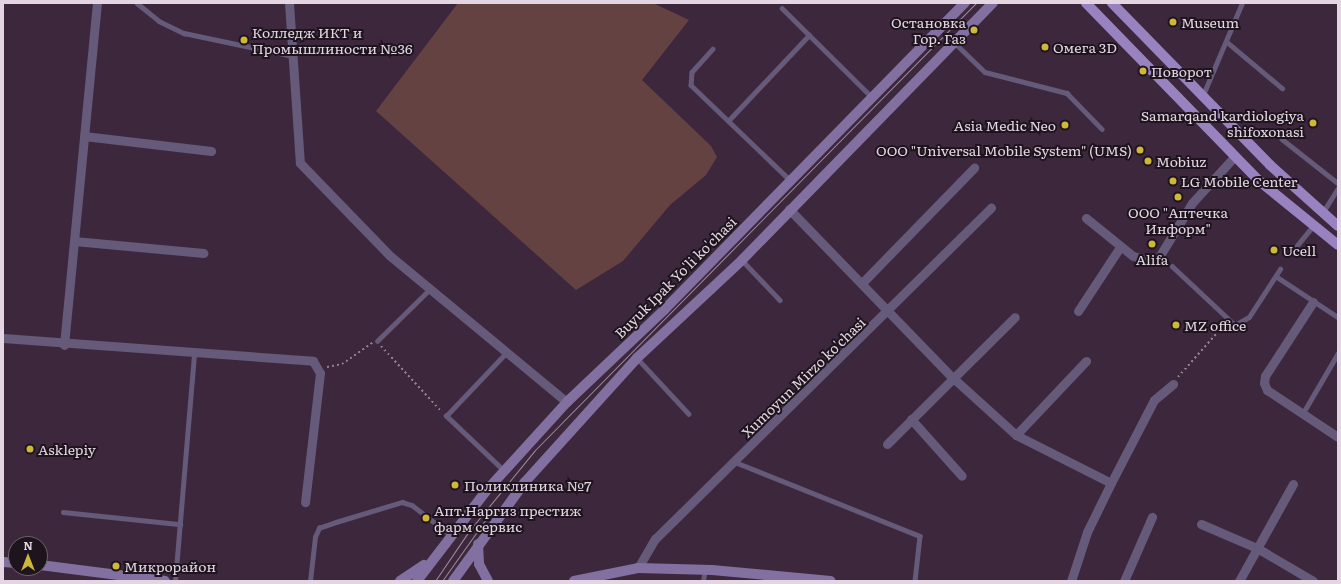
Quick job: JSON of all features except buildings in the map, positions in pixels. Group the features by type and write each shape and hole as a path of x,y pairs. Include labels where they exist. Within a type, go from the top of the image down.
{"main road":[{"name":"Buyuk Ipak Yo'li ko'chasi","path":"416,581 504,471 568,402 965,3"},
{"path":"453,581 478,543 525,482 638,358 742,260 789,209 993,3"},
{"path":"1086,3 1234,157 1313,226 1338,245"},
{"path":"1112,3 1202,96 1338,226"},
{"path":"478,543 479,564 488,581"},
{"path":"400,581 432,560"},
{"path":"48,566 107,576 165,581"},
{"path":"574,581 638,568 705,570 830,581"}],"street":[{"path":"64,345 97,3"},
{"path":"289,3 300,163 389,255 506,353 568,402"},
{"path":"84,136 211,151"},
{"path":"1086,218 1133,256 1156,262 1192,203 1234,157"},
{"path":"862,283 974,168"},
{"name":"Xumoyun Mirzo ko'chasi","path":"638,568 655,539 890,311 991,208"},
{"path":"789,209 890,311 952,377 1016,435 1111,483"},
{"path":"74,241 204,253"},
{"path":"1078,311 1120,247"},
{"path":"1313,302 1264,376 1264,383 1267,390 1338,437"},
{"path":"887,444 952,377 1015,317"},
{"path":"3,338 64,345 194,355 313,361 319,366 305,502"},
{"path":"1016,435 1086,361"},
{"path":"1071,581 1087,532 1111,483 1154,400 1173,384"},
{"path":"911,419 962,476"},
{"path":"1239,581 1293,484"},
{"path":"1124,581 1152,517"},
{"path":"1201,524 1257,548 1313,581"}],"lane":[{"path":"137,3 159,20 184,33 293,56"},
{"path":"1202,96 1227,42 1242,3"},
{"path":"782,8 871,96"},
{"path":"728,121 810,35"},
{"path":"954,42 985,72 1067,92 1102,129"},
{"path":"1227,42 1282,88"},
{"path":"713,49 689,79 728,121 790,180"},
{"path":"1282,139 1338,183"},
{"path":"1323,212 1338,188"},
{"path":"1291,252 1313,226"},
{"path":"742,260 780,300"},
{"path":"1172,266 1235,325 1250,317 1277,277 1280,269"},
{"path":"1277,277 1338,317"},
{"path":"377,341 430,289"},
{"path":"504,471 446,416 506,353"},
{"path":"1303,414 1338,353"},
{"path":"175,581 194,355"},
{"path":"638,358 688,414"},
{"path":"735,462 920,536 915,581"},
{"path":"310,581 317,532 319,528 336,522 402,502 412,505 451,536"},
{"path":"63,512 180,524"},
{"path":"703,581 705,570"}],"path":[{"path":"1173,384 1229,320"},
{"path":"319,366 342,364 377,341 446,416"}],"shaded area":[{"path":"458,3 653,3 689,20 642,80 711,146 717,157 706,175 670,205 623,261 576,290 376,111"}],"tram line":[{"path":"435,581 469,531 535,450 976,3"},
{"path":"442,581 493,509"}],"place":[{"name":"Museum","path":"1173,22"},
{"name":"Остановка Гор. Газ","path":"974,30"},
{"name":"Колледж ИКТ и Промышлиности №36","path":"244,40"},
{"name":"Омега 3D","path":"1045,47"},
{"name":"Поворот","path":"1143,71"},
{"name":"Samarqand kardiologiya shifoxonasi","path":"1313,123"},
{"name":"Asia Medic Neo","path":"1065,125"},
{"name":"ООО \"Universal Mobile System\" (UMS)","path":"1140,150"},
{"name":"Mobiuz","path":"1148,161"},
{"name":"LG Mobile Center","path":"1173,181"},
{"name":"OOO \"Аптечка Информ\"","path":"1178,197"},
{"name":"Alifa","path":"1152,244"},
{"name":"Ucell","path":"1274,250"},
{"name":"MZ office","path":"1176,325"},
{"name":"Asklepiy","path":"30,449"},
{"name":"Поликлиника №7","path":"455,485"},
{"name":"Апт.Наргиз престиж фарм сервис","path":"426,518"},
{"name":"Микрорайон","path":"116,566"}]}
